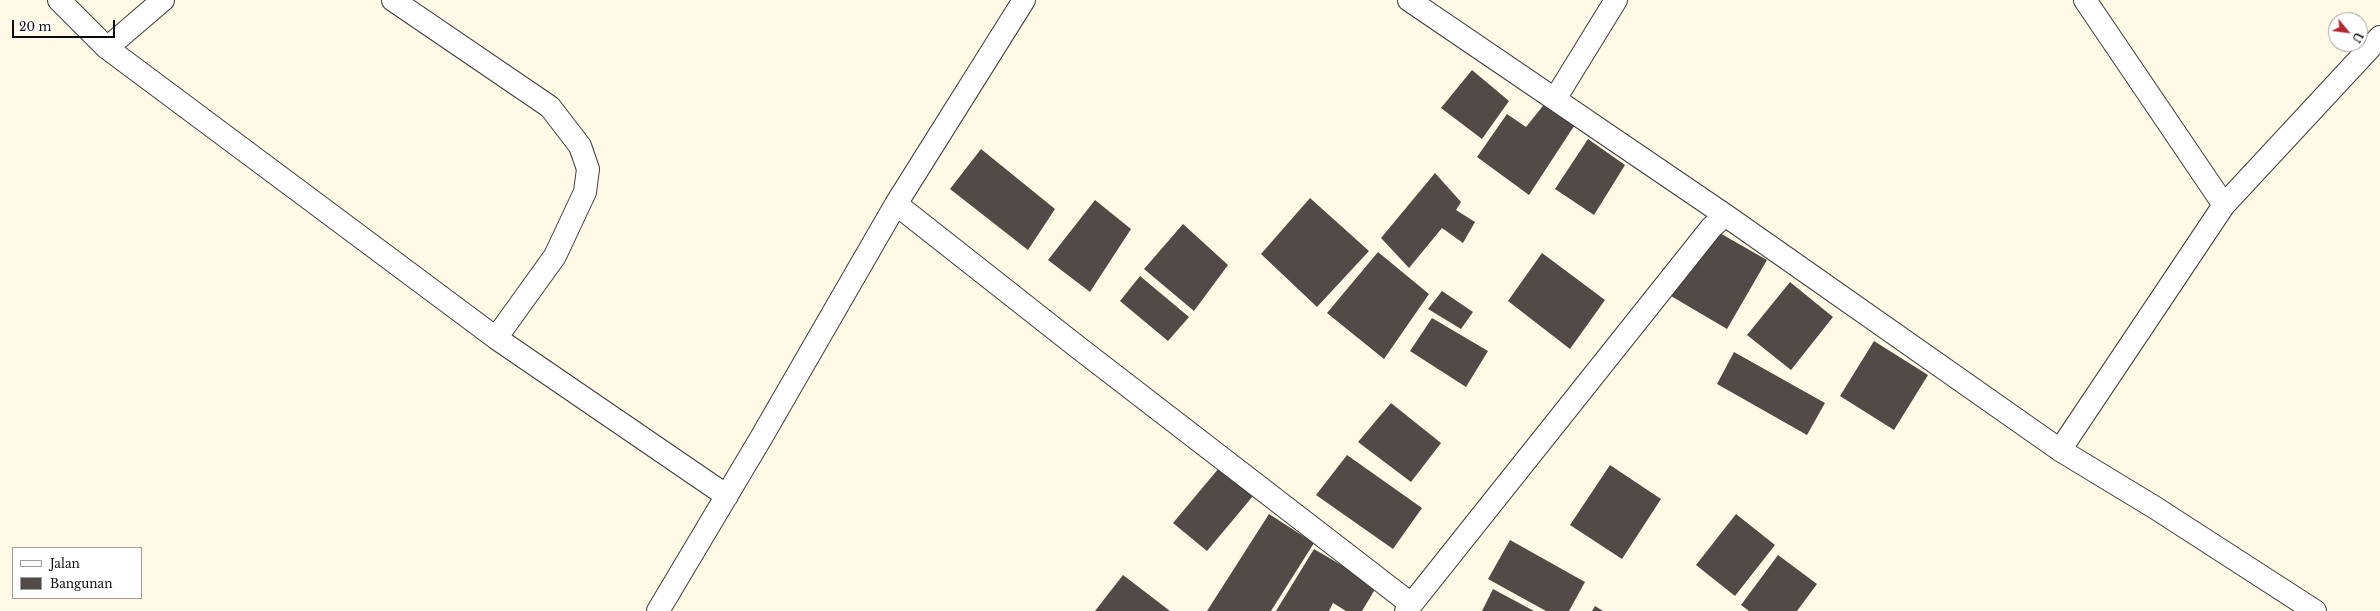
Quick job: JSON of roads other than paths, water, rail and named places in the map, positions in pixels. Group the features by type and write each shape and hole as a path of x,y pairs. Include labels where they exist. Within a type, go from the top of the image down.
{"street":[{"path":"59,0 107,48 496,338 727,496"},
{"path":"107,48 163,0"},
{"path":"393,0 550,107 580,146 588,169 584,192 555,256 496,338"},
{"path":"658,611 727,496 896,204 1024,0"},
{"path":"1409,0 1725,215 2060,450 2154,507 2315,611"},
{"path":"1555,99 1616,0"},
{"path":"2085,0 2224,205"},
{"path":"2060,450 2224,205 2380,37"},
{"path":"896,204 1408,607 1711,228 1725,215"}]}
